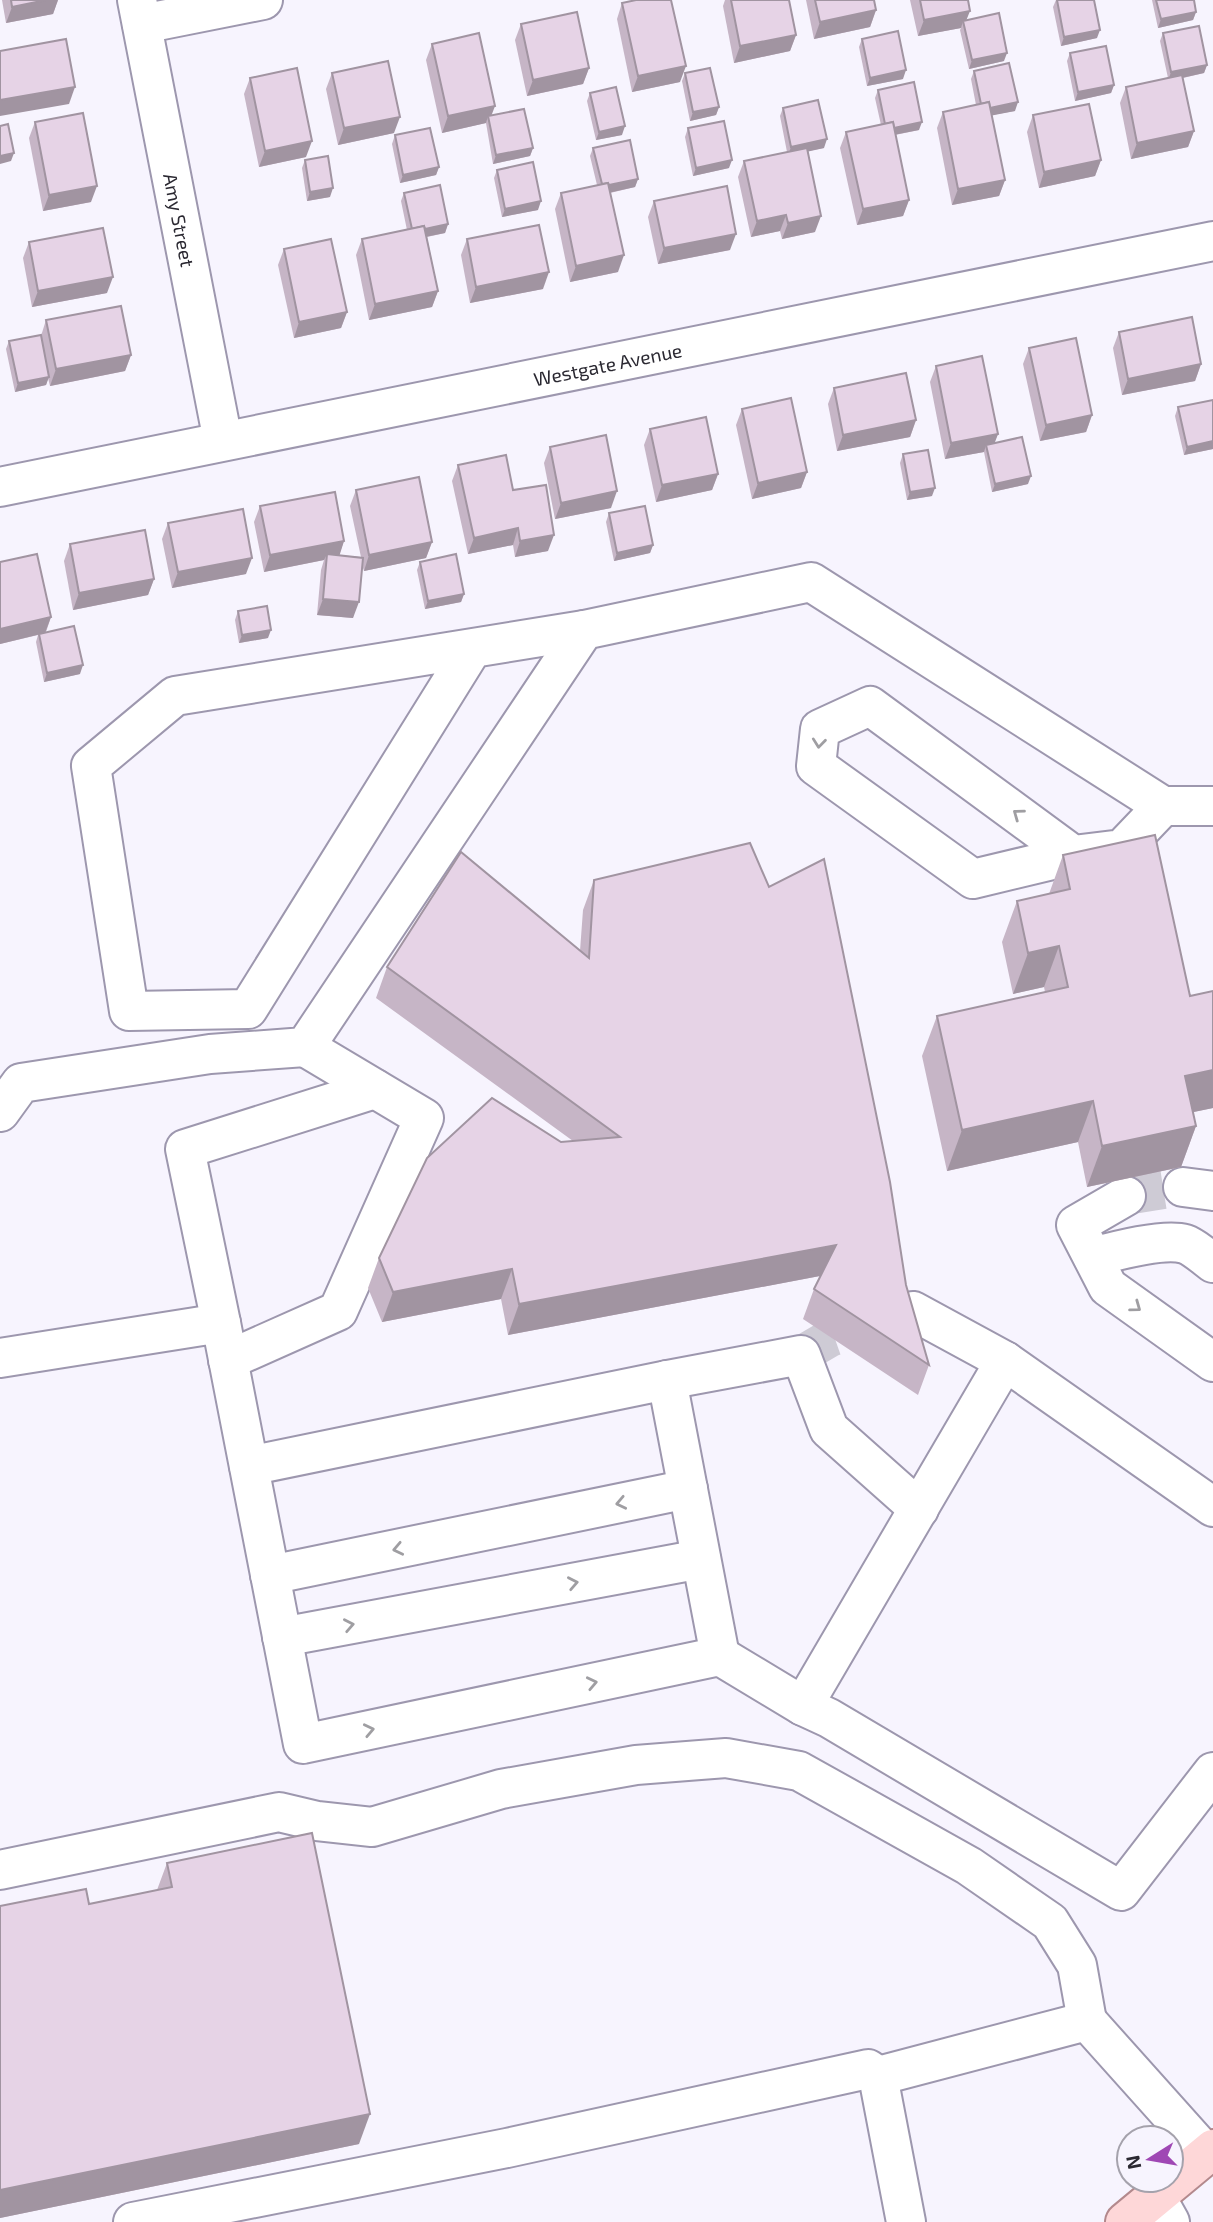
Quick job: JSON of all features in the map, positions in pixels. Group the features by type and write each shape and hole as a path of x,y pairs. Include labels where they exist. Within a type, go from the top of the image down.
{"main road":[{"path":"1125,2222 1163,2209 1210,2152"}],"street":[{"path":"139,12 263,0"},
{"name":"Amy Street","path":"139,12 223,441"},
{"name":"Westgate Avenue","path":"0,487 1213,241"},
{"path":"472,649 248,1009 130,1011 91,766 175,696 584,630 811,582 1163,806 1213,806"},
{"path":"305,1046 584,630"},
{"path":"1073,855 870,706 820,729 816,766 973,879 1073,855 1122,849 1163,806"},
{"path":"0,1112 21,1083 211,1054 305,1046 424,1118 338,1311 224,1341 0,1358"},
{"path":"375,1089 185,1149 303,1744 720,1656 1121,1891 1213,1772"},
{"path":"1126,1196 1076,1225 1108,1287 1213,1362"},
{"path":"1093,1257 1131,1247 1186,1244 1213,1263"},
{"path":"913,1311 1005,1361 1213,1507"},
{"path":"248,1466 801,1355 829,1429 919,1509"},
{"path":"803,1706 1005,1361"},
{"path":"667,1380 720,1656"},
{"path":"270,1576 688,1489"},
{"path":"282,1637 701,1559"},
{"path":"0,1870 279,1812 317,1821 372,1827 501,1789 636,1765 726,1758 799,1771 969,1866 1050,1922 1077,1965 1087,2021 1210,2152"},
{"path":"878,2076 1087,2021"},
{"path":"133,2222 521,2145 868,2069 878,2076 906,2222"}],"building":[{"path":"11,0 46,0 12,7"},
{"path":"636,0 671,0 686,66 638,76 622,3"},
{"path":"731,0 789,0 796,35 740,46"},
{"path":"815,0 874,0 876,10 820,22"},
{"path":"920,0 968,0 970,11 924,20"},
{"path":"1057,0 1094,0 1100,30 1064,37"},
{"path":"1156,0 1194,0 1196,12 1161,19"},
{"path":"577,12 589,68 533,80 521,24"},
{"path":"999,13 1007,53 972,60 963,21"},
{"path":"1199,26 1207,65 1171,72 1163,33"},
{"path":"898,31 906,70 870,78 862,39"},
{"path":"479,33 495,106 448,116 432,44"},
{"path":"66,39 75,87 0,100 0,51"},
{"path":"1106,46 1114,85 1078,92 1070,53"},
{"path":"388,61 400,117 344,128 332,73"},
{"path":"1009,63 1018,102 990,108 989,102 981,104 974,71"},
{"path":"297,68 312,141 265,151 250,78"},
{"path":"710,68 719,107 693,112 685,73"},
{"path":"1182,75 1194,131 1137,143 1126,87"},
{"path":"914,82 922,122 894,128 893,122 885,124 878,90"},
{"path":"616,87 625,126 599,132 590,93"},
{"path":"818,100 827,139 791,147 783,108"},
{"path":"989,102 1005,180 958,189 943,112"},
{"path":"1089,104 1101,160 1044,172 1033,115"},
{"path":"524,109 533,148 496,155 488,116"},
{"path":"83,113 97,186 49,195 35,122"},
{"path":"724,121 732,160 696,168 688,128"},
{"path":"893,122 909,200 863,209 846,132"},
{"path":"8,124 14,153 0,156 0,126"},
{"path":"430,128 439,167 403,175 395,135"},
{"path":"630,140 638,179 602,184 593,148"},
{"path":"807,148 821,216 788,223 786,215 757,221 744,161"},
{"path":"328,156 333,188 310,192 305,160"},
{"path":"533,162 541,201 505,209 497,170"},
{"path":"608,183 624,255 576,266 561,193"},
{"path":"440,185 448,224 412,229 404,193"},
{"path":"727,186 736,234 664,248 654,201"},
{"path":"539,225 549,272 476,287 467,239"},
{"path":"424,226 438,291 375,304 362,239"},
{"path":"103,228 113,277 38,291 29,242"},
{"path":"331,239 347,312 299,322 284,249"},
{"path":"121,306 131,355 56,369 46,320"},
{"path":"1192,317 1201,364 1128,379 1119,332"},
{"path":"41,335 49,377 18,383 9,341"},
{"path":"1076,338 1092,415 1046,425 1029,348"},
{"path":"982,356 998,434 951,443 936,366"},
{"path":"906,373 916,420 843,435 834,388"},
{"path":"791,398 807,472 758,483 742,409"},
{"path":"1213,400 1213,441 1187,447 1178,407"},
{"path":"706,417 718,474 662,485 650,429"},
{"path":"606,435 617,491 561,503 550,447"},
{"path":"1022,437 1031,476 995,484 986,445"},
{"path":"928,450 935,488 910,492 903,454"},
{"path":"506,455 513,490 546,485 554,535 520,541 518,528 474,538 458,465"},
{"path":"419,477 432,542 369,555 356,490"},
{"path":"335,492 344,541 270,555 260,506"},
{"path":"645,506 653,545 617,553 609,513"},
{"path":"243,509 252,558 178,572 168,523"},
{"path":"145,530 154,579 79,593 70,544"},
{"path":"37,554 51,617 0,629 0,562"},
{"path":"327,554 363,558 359,602 323,599"},
{"path":"456,554 464,594 428,601 420,562"},
{"path":"267,606 271,630 242,635 238,611"},
{"path":"74,626 83,665 47,673 39,634"},
{"path":"1155,835 1190,996 1213,991 1213,1070 1185,1076 1196,1126 1102,1146 1093,1101 962,1130 937,1016 1068,987 1059,946 1028,953 1017,901 1070,889 1063,855"},
{"path":"750,843 769,887 824,859 890,1182 906,1285 929,1365 814,1289 836,1245 519,1304 512,1269 393,1292 379,1258 427,1158 492,1098 561,1142 620,1137 387,967 461,852 589,958 594,880"},
{"path":"312,1833 370,2114 0,2190 0,1906 86,1889 89,1904 172,1887 167,1863"}],"tunnel":[{"path":"1126,1196 1183,1187"},
{"path":"801,1355 830,1338 881,1320"}]}
